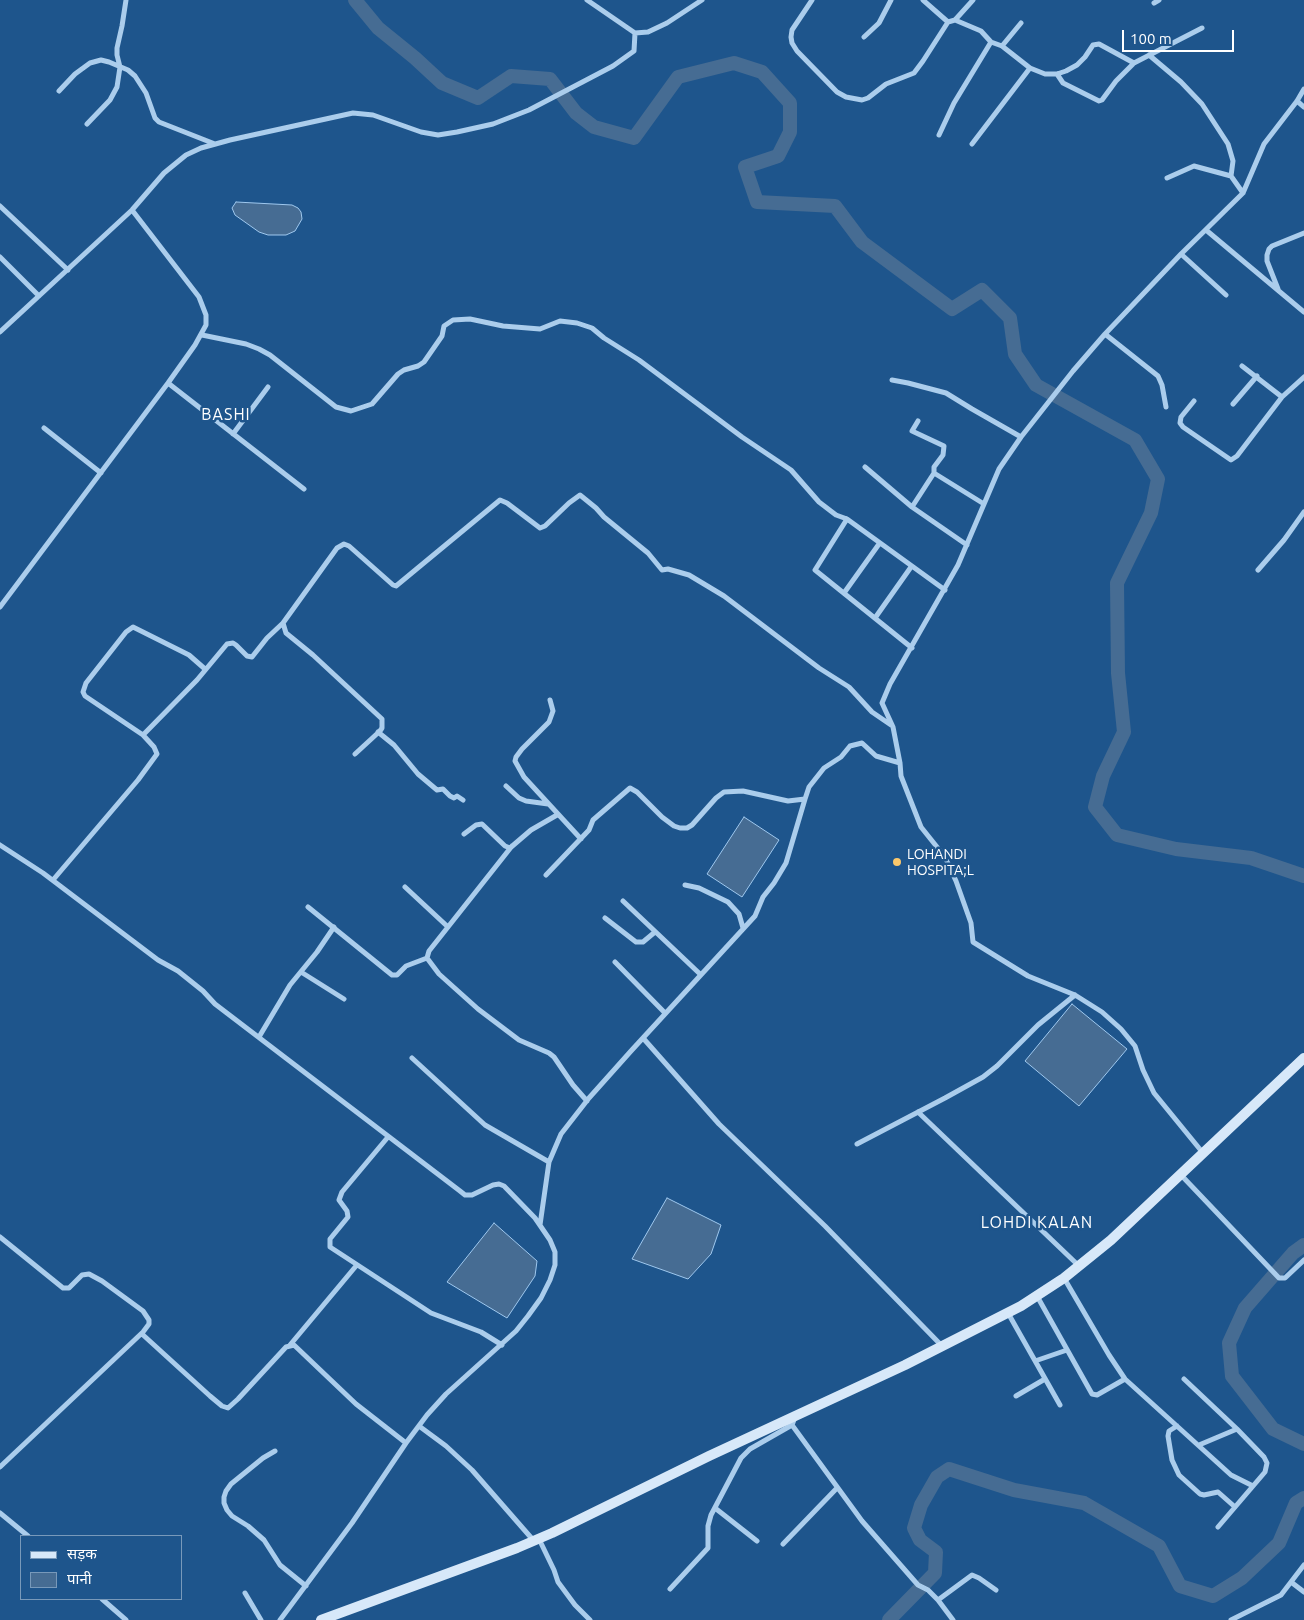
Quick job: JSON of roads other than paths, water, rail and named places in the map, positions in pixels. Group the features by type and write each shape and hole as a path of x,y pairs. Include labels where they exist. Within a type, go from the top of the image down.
{"street":[{"path":"87,124 106,106 114,94 119,80 120,67 117,48 126,0"},
{"path":"587,0 635,33 648,32 667,23 702,0"},
{"path":"812,0 792,30 792,43 797,51 837,92 846,97 862,100 868,98 886,84 914,72 951,21 973,0"},
{"path":"864,37 879,23 891,0"},
{"path":"923,0 951,21 981,32 991,42 1002,46 1030,68 1045,74 1057,74 1077,65 1086,57 1092,45 1099,44 1134,63"},
{"path":"1154,4 1159,0"},
{"path":"1002,46 1021,23"},
{"path":"1057,74 1063,83 1099,101 1102,100 1116,81 1134,63 1202,28"},
{"path":"0,332 132,210 175,163 186,155 216,144 362,113 381,117 420,132 448,134 493,124 540,104 613,66 634,51 635,33"},
{"path":"939,135 954,104 991,42"},
{"path":"1149,55 1181,82 1202,104 1228,144 1233,161 1232,176 1243,193"},
{"path":"59,90 83,67 95,61 109,62 135,76 146,93 155,118 159,122 216,144"},
{"path":"972,144 1030,68"},
{"path":"1204,1153 1154,1093 1134,1046 1121,1029 1102,1012 1075,995 1028,976 973,942 971,923 956,881 945,857 921,828 901,776 893,727 883,708 883,699 958,565 999,470 1021,437 1073,371 1106,334 1181,254 1243,193 1264,144 1304,89"},
{"path":"1297,101 1304,107"},
{"path":"1167,178 1194,166 1232,176"},
{"path":"0,206 68,270"},
{"path":"0,607 168,383 202,335 206,325 206,315 198,296 132,210"},
{"path":"1206,230 1304,312"},
{"path":"1278,290 1267,261 1269,249 1304,233"},
{"path":"1181,254 1226,294"},
{"path":"0,257 39,296"},
{"path":"202,335 246,344 259,349 270,355 336,407 350,411 372,404 398,374 424,362 442,336 444,326 452,320 470,318 503,326 540,329 560,321 577,322 592,328 604,338 639,360 742,438 791,470 819,502 836,516 847,519 944,590"},
{"path":"1106,334 1158,376 1162,385 1166,407"},
{"path":"1242,366 1282,397"},
{"path":"1233,404 1257,376"},
{"path":"1194,401 1181,417 1180,423 1231,460 1237,456 1282,397 1304,377"},
{"path":"892,380 908,382 946,393 1021,437"},
{"path":"168,383 304,489"},
{"path":"233,434 268,387"},
{"path":"912,507 934,473 934,467 943,455 944,446 912,431 918,421"},
{"path":"44,428 101,473"},
{"path":"865,467 912,507 967,545"},
{"path":"934,473 984,504"},
{"path":"143,735 197,680 224,646 230,643 236,645 246,656 252,657 267,638 283,623 321,568 340,545 349,546 396,586 500,500 511,506 534,525 543,528 574,498 580,495 648,553 662,570 668,569 689,575 724,596 819,668 850,687 872,712 893,727"},
{"path":"1258,570 1284,540 1304,512"},
{"path":"847,519 815,570 912,648"},
{"path":"844,593 879,544"},
{"path":"875,618 911,567"},
{"path":"283,623 286,633 382,718 382,728 355,754"},
{"path":"53,880 155,759 157,754 156,750 143,735 90,700 83,692 86,683 126,632 134,627 189,655 206,669"},
{"path":"550,700 553,711 549,722 522,749 515,761 524,776 580,839"},
{"path":"378,732 394,745 418,774 437,790 443,788 450,796 454,798 457,796 463,800"},
{"path":"540,1226 549,1162 561,1134 587,1101 665,1013 755,916 763,897 786,864 805,799 824,768 841,757 850,746 862,743 876,756 900,763"},
{"path":"506,786 519,798 534,803 548,804"},
{"path":"546,875 590,830 593,820 630,788 637,792 662,817 680,828 687,828 692,824 724,792 743,791 788,801 805,799"},
{"path":"557,815 531,830 512,846 429,952 427,958 430,965 478,1009 519,1040 550,1053 587,1101"},
{"path":"464,834 476,825 482,824 505,846 510,848 512,846"},
{"path":"0,845 53,880 158,960 178,971 203,991 215,1004 466,1195 478,1194 493,1185 504,1186 540,1226 550,1240 555,1252 555,1265 550,1280 541,1298 528,1316 516,1331 446,1394 419,1426 352,1524 280,1620"},
{"path":"685,885 700,888 728,902 739,914 743,928"},
{"path":"405,887 448,927"},
{"path":"623,901 700,974"},
{"path":"308,907 392,975 397,974 406,966 427,958"},
{"path":"606,918 636,942 643,942 655,932"},
{"path":"259,1037 270,1016 334,927"},
{"path":"615,962 665,1013"},
{"path":"301,972 344,999"},
{"path":"857,1144 990,1071 1038,1025 1075,995"},
{"path":"643,1038 719,1124 825,1226 943,1347"},
{"path":"412,1058 485,1125 549,1162"},
{"path":"321,1620 536,1539 794,1420 1008,1313 1064,1278 1118,1233 1304,1058"},
{"path":"918,1112 1079,1266"},
{"path":"388,1137 340,1197 340,1203 347,1210 348,1217 332,1236 329,1245 333,1251 431,1313 481,1332 502,1344"},
{"path":"1181,1174 1278,1276 1283,1279 1304,1260"},
{"path":"0,1237 63,1288 69,1288 85,1274 93,1275 148,1316 149,1324 142,1334 0,1467"},
{"path":"142,1334 210,1396 222,1406 228,1408 290,1345 356,1266"},
{"path":"1064,1278 1125,1379 1231,1475 1252,1486"},
{"path":"1037,1296 1094,1395 1125,1379"},
{"path":"1008,1313 1060,1405"},
{"path":"290,1345 297,1347 356,1404 406,1443"},
{"path":"1035,1361 1067,1350"},
{"path":"1016,1396 1045,1379"},
{"path":"1184,1379 1237,1429 1264,1457 1267,1463 1265,1472 1218,1527"},
{"path":"794,1420 862,1521 918,1585 928,1590 938,1600 952,1620"},
{"path":"670,1589 708,1548 708,1526 737,1464 744,1454 794,1420"},
{"path":"419,1426 472,1470 536,1539 558,1582 590,1620"},
{"path":"1178,1426 1170,1430 1168,1434 1172,1460 1179,1475 1200,1494 1218,1492 1235,1507"},
{"path":"1199,1445 1237,1429"},
{"path":"275,1451 263,1458 231,1484 226,1491 224,1503 232,1516 248,1526 264,1540 280,1565 306,1586"},
{"path":"783,1544 838,1488"},
{"path":"715,1508 756,1541"},
{"path":"0,1513 27,1535"},
{"path":"1231,1620 1278,1597 1304,1565"},
{"path":"938,1600 972,1575 996,1590"},
{"path":"1291,1582 1304,1592"},
{"path":"245,1592 261,1620"},
{"path":"103,1600 126,1620"},
{"path":"579,1620 584,1615"}],"water":[{"path":"236,202 292,205 301,212 302,219 295,231 286,235 268,235 259,232 235,215 232,208"},
{"path":"744,817 779,840 742,897 707,874"},
{"path":"1072,1004 1127,1049 1079,1106 1025,1061"},
{"path":"667,1198 721,1225 711,1254 688,1279 632,1259"},
{"path":"494,1223 537,1261 535,1276 507,1318 447,1282"}],"waterway":[{"path":"355,0 378,28 442,83 478,98 511,76 550,79 576,113 594,127 634,138 678,77 734,63 762,72 790,103 790,132 778,156 745,167 757,202 835,206 862,242 952,309 982,290 1010,318 1015,354 1036,385 1135,440 1158,479 1151,513 1117,583 1118,673 1124,732 1103,776 1095,807 1117,835 1176,849 1251,858 1304,876"},
{"path":"1304,1245 1293,1253 1245,1308 1229,1343 1232,1376 1273,1429 1304,1444"},
{"path":"889,1620 935,1573 936,1552 920,1540 914,1528 921,1505 937,1477 949,1469 1014,1490 1084,1503 1159,1546 1180,1586 1213,1596 1242,1578 1279,1543 1296,1503 1304,1498"}],"place":[{"name":"LOHANDI HOSPITA;L","path":"897,862"}],"district":[{"name":"BASHI","path":"226,415"},
{"name":"LOHDI KALAN","path":"1037,1223"}]}
